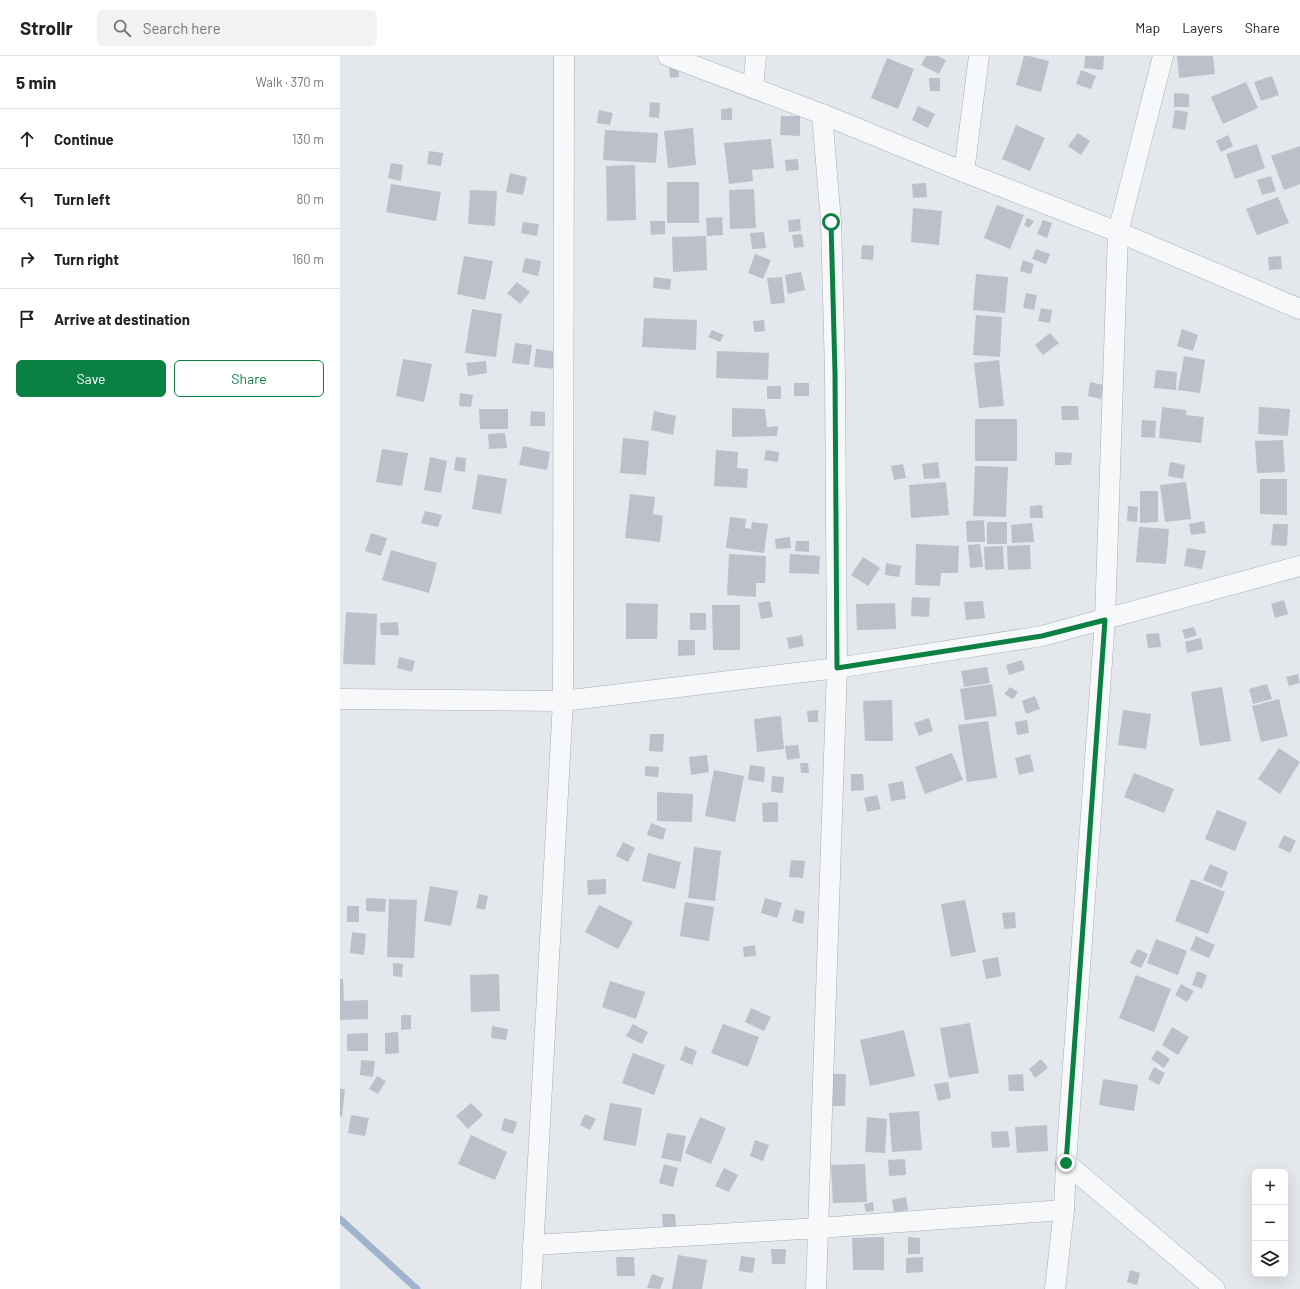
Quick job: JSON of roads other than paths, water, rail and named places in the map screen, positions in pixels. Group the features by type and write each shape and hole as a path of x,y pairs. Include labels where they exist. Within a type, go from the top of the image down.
{"street":[{"path":"531,1289 563,701 564,56"},
{"path":"668,56 822,114 964,172 1118,232 1300,309"},
{"path":"752,87 756,56"},
{"path":"964,172 979,56"},
{"path":"1055,1289 1064,1210 1066,1163 1105,620 1118,232 1163,56"},
{"path":"816,1289 837,668 835,373 831,230 822,114"},
{"path":"340,699 563,701 837,668 1042,636 1300,566"},
{"path":"1066,1163 1215,1289"},
{"path":"533,1245 819,1228 1064,1210"}],"waterway":[{"path":"340,1219 417,1289"}]}
